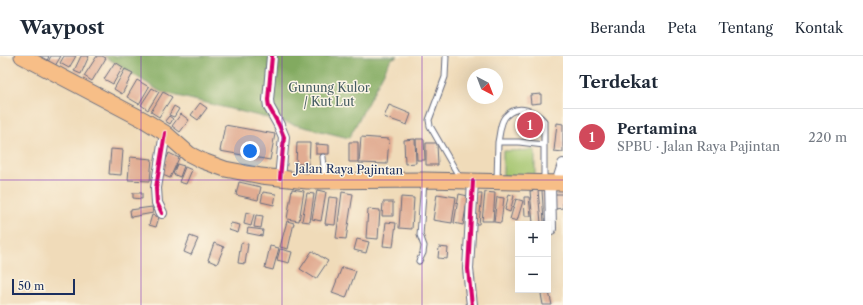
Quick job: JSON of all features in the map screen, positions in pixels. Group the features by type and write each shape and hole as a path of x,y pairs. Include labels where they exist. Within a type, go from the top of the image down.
{"main road":[{"name":"Jalan Raya Pajintan","path":"22,56 144,120 165,133 189,154 215,166 248,174 326,181 424,180 553,183"}],"street":[{"path":"272,56 268,100 269,107 284,137 280,178"},
{"path":"162,213 157,203 156,188 165,133"},
{"path":"551,229 553,183 563,164"},
{"path":"467,181 468,269 472,305"}],"lane":[{"path":"446,56 445,77 429,120 430,126 467,181"},
{"path":"497,182 498,142 502,124 506,115 512,111 523,110 532,111 540,116 544,121 544,144 553,183"},
{"path":"498,142 544,144"},
{"path":"323,157 326,181"},
{"path":"419,261 423,253 424,246 420,235 424,180"}],"green space":[{"name":"Gunung Kulor / Kut Lut","path":"104,56 398,56 391,59 349,138 161,92"},
{"path":"535,150 535,176 503,176 503,151"}],"building":[{"path":"49,56 47,61 40,57"},
{"path":"51,56 61,56 55,66 48,62"},
{"path":"64,56 76,56 69,68 60,63"},
{"path":"81,56 89,56 81,74 74,71"},
{"path":"97,56 106,58 92,81 84,76"},
{"path":"115,62 123,67 113,84 104,79"},
{"path":"125,69 133,73 122,94 114,89"},
{"path":"137,80 149,87 139,104 127,97"},
{"path":"152,88 159,92 148,110 141,105"},
{"path":"163,92 172,97 159,117 151,112"},
{"path":"541,94 541,103 531,104 530,95"},
{"path":"200,103 207,108 198,120 191,115"},
{"path":"389,105 411,114 407,125 384,117"},
{"path":"174,106 179,109 174,117 169,115"},
{"path":"181,114 189,120 180,132 172,126"},
{"path":"169,116 173,119 170,124 165,121"},
{"path":"521,120 540,120 540,130 521,130"},
{"path":"557,123 563,124 563,152 554,151"},
{"path":"225,125 275,134 270,160 220,151"},
{"path":"361,137 389,139 387,164 359,163"},
{"path":"415,139 416,163 405,164 404,140"},
{"path":"416,139 424,139 425,160 417,160"},
{"path":"349,142 358,142 358,162 349,162"},
{"path":"297,143 310,143 309,164 296,164"},
{"path":"426,143 437,143 438,165 426,165"},
{"path":"316,144 329,145 329,154 316,154"},
{"path":"111,149 123,150 121,175 109,174"},
{"path":"169,153 179,158 170,178 160,174"},
{"path":"130,157 152,159 150,181 128,180"},
{"path":"177,164 184,166 180,177 173,174"},
{"path":"185,167 192,170 186,184 179,182"},
{"path":"239,182 261,187 258,200 236,195"},
{"path":"292,189 304,191 299,221 287,219"},
{"path":"317,190 326,192 321,221 312,219"},
{"path":"538,190 541,221 533,221 530,191"},
{"path":"542,190 548,190 549,221 544,221"},
{"path":"263,192 276,194 274,205 261,202"},
{"path":"342,192 353,194 346,239 336,238"},
{"path":"485,192 495,193 493,221 482,221"},
{"path":"133,193 142,193 142,199 133,198"},
{"path":"307,193 314,194 310,222 302,221"},
{"path":"437,194 456,197 452,223 433,220"},
{"path":"459,194 468,196 463,225 454,223"},
{"path":"476,194 482,194 479,224 473,224"},
{"path":"509,194 514,196 510,212 505,210"},
{"path":"554,194 563,194 563,208 555,209"},
{"path":"329,197 338,198 335,225 325,224"},
{"path":"401,197 414,198 412,229 399,228"},
{"path":"497,197 504,198 501,223 494,222"},
{"path":"524,197 529,197 531,216 525,216"},
{"path":"516,199 523,201 517,221 510,219"},
{"path":"383,202 393,202 393,216 382,216"},
{"path":"152,207 153,213 131,217 130,210"},
{"path":"368,209 380,210 378,239 366,238"},
{"path":"246,212 254,214 251,226 244,224"},
{"path":"152,215 159,217 156,227 149,225"},
{"path":"256,215 263,216 261,228 254,227"},
{"path":"287,221 294,223 288,249 280,247"},
{"path":"386,222 396,223 393,247 383,246"},
{"path":"231,223 240,225 238,233 229,230"},
{"path":"248,228 263,230 262,236 247,233"},
{"path":"190,236 198,239 191,255 184,252"},
{"path":"357,239 369,242 366,253 354,250"},
{"path":"214,243 224,247 217,264 208,260"},
{"path":"241,243 248,244 245,264 238,263"},
{"path":"270,246 279,248 273,270 265,268"},
{"path":"439,247 448,248 447,259 438,258"},
{"path":"280,249 292,252 289,263 277,260"},
{"path":"312,251 328,261 316,279 300,269"},
{"path":"342,267 356,271 346,298 332,293"},
{"path":"549,293 552,305 543,305 541,294"}],"cycle path":[{"path":"272,56 268,100 269,107 284,137 280,178"},
{"path":"162,213 157,203 156,188 165,133"},
{"path":"472,305 468,269 473,181"}],"place":[{"name":"Pertamina","path":"530,125"}]}
